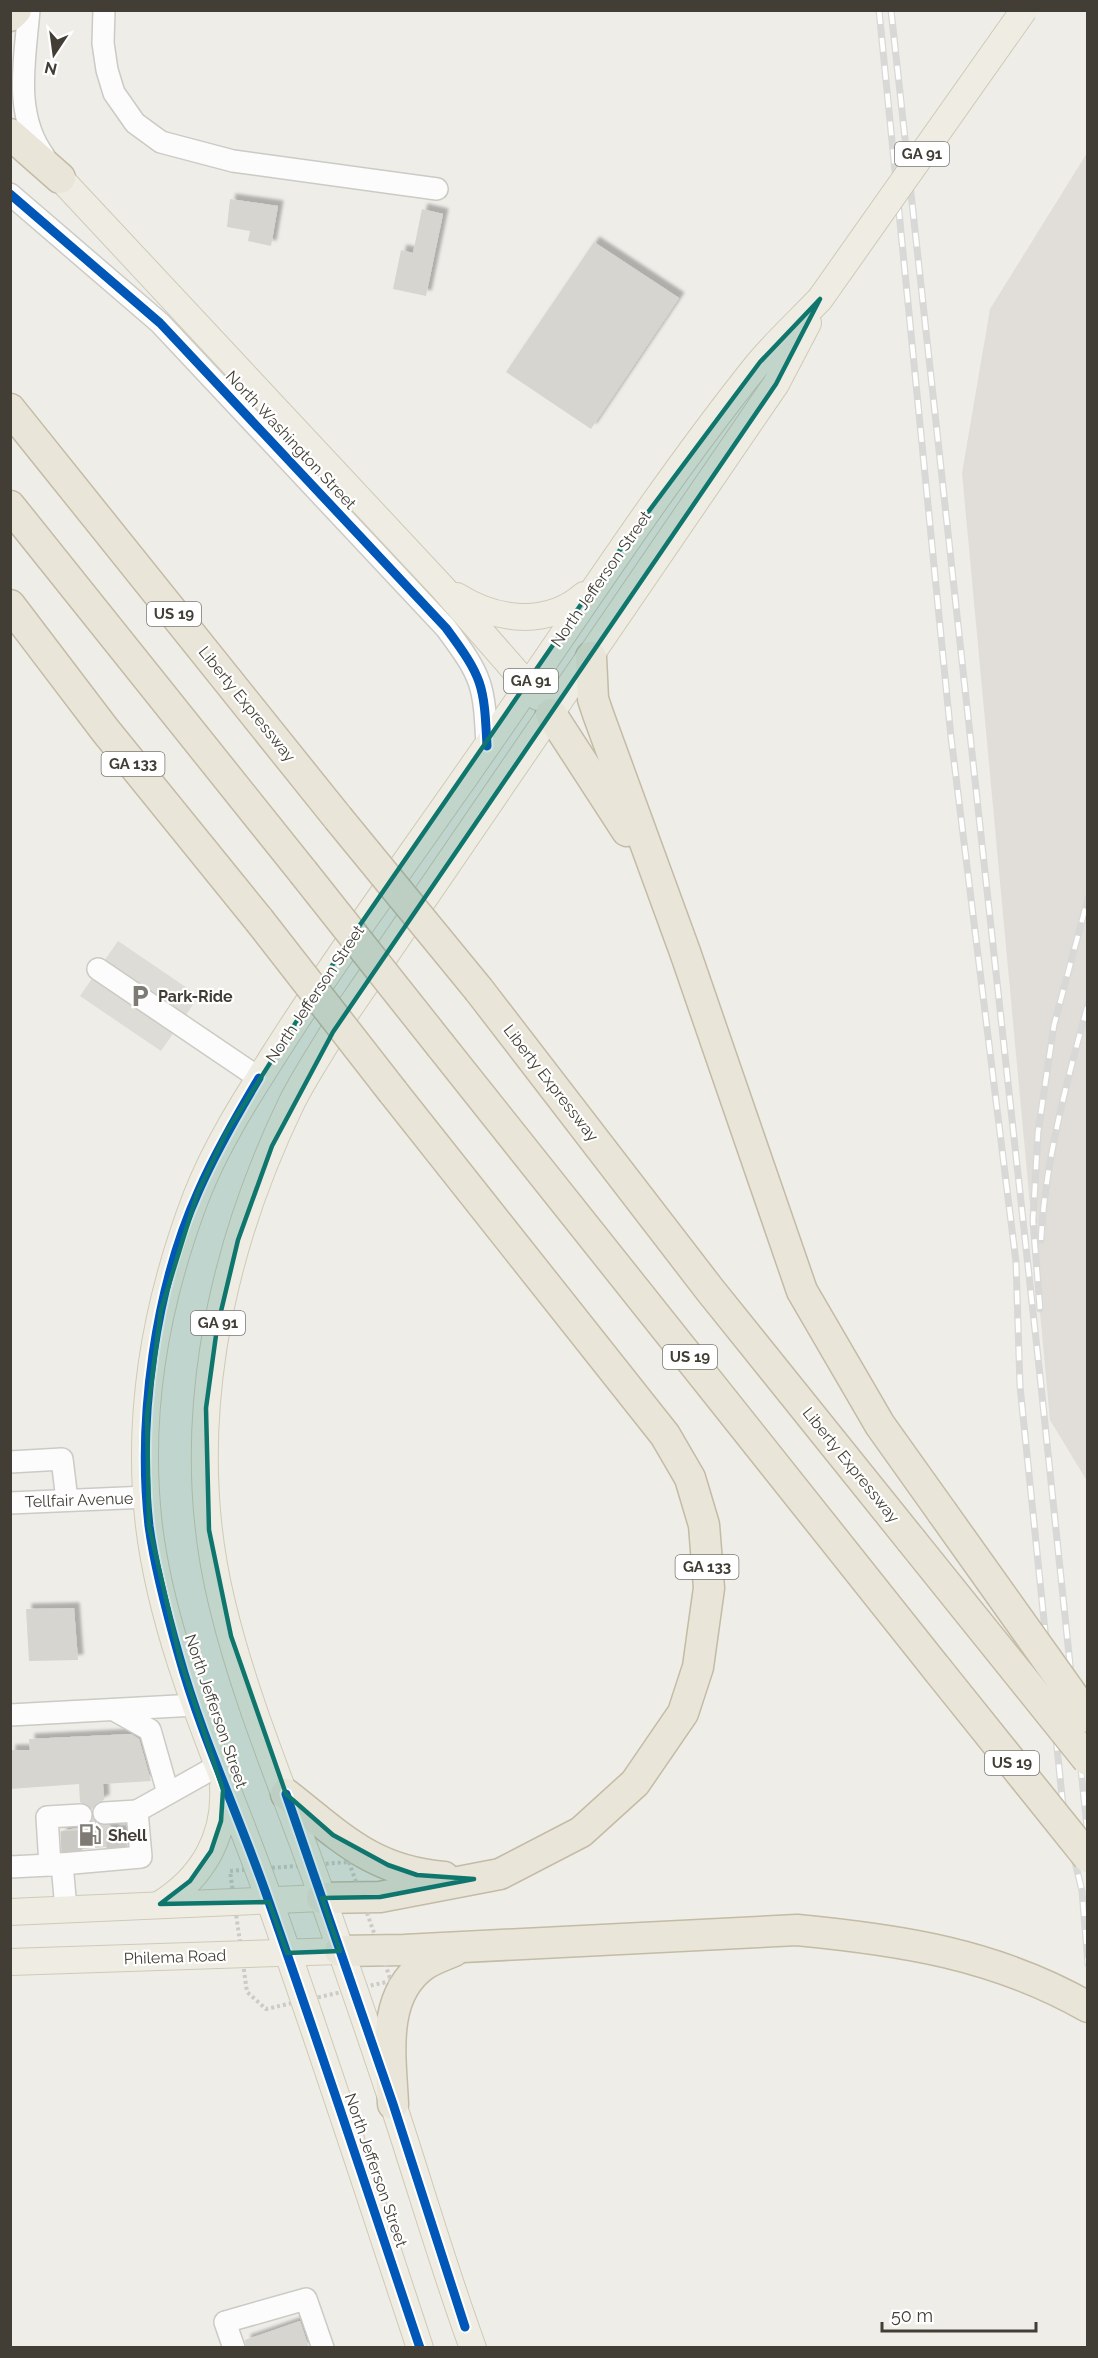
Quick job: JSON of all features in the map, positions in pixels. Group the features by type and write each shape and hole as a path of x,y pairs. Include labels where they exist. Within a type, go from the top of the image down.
{"highway":[{"path":"10,16 16,10"},
{"path":"10,134 60,178"},
{"name":"Liberty Expressway","path":"10,409 479,990 710,1290 1088,1760"},
{"name":"US 19","path":"10,506 1088,1857"},
{"name":"GA 133","path":"10,605 105,730 259,920 665,1435 690,1478 704,1525 709,1588 698,1667 683,1713 635,1783 581,1832 500,1874 380,1897 322,1898"},
{"path":"591,657 593,699 653,871 685,952 802,1291 880,1425 1088,1717"},
{"path":"552,714 653,871"},
{"path":"286,1794 333,1835 388,1866 417,1875 474,1879"},
{"path":"340,1951 797,1930 939,1950 1005,1968 1088,2007"},
{"path":"393,2104 390,2026 400,1996 410,1978 425,1964 462,1947"}],"main road":[{"name":"North Jefferson Street","path":"286,1794 231,1636 209,1530 205,1490 206,1408 215,1338 226,1283 254,1192 293,1100 333,1032 776,384 820,299 1024,10"},
{"path":"60,178 442,587 552,714"},
{"name":"North Jefferson Street","path":"420,2348 269,1902 180,1659 160,1584 147,1497 147,1416 161,1310 197,1194 227,1131 331,967 487,746 602,574 760,362 820,299"},
{"path":"442,587 475,607 490,613 531,617 570,605 588,591 602,574"},
{"path":"160,1904 190,1881 211,1851 223,1806 220,1770"},
{"name":"GA 91","path":"286,1794 340,1951"},
{"name":"GA 133","path":"269,1902 322,1898"},
{"path":"10,1912 160,1904 269,1902"},
{"path":"340,1951 393,2104 472,2348"},
{"name":"Philema Road","path":"10,1962 340,1951"}],"street":[{"path":"10,28 16,10"},
{"path":"29,10 23,92 27,124 37,147 60,178"},
{"path":"104,10 103,43 114,93 135,123 161,142 233,161 437,189"},
{"name":"North Washington Street","path":"10,194 160,323 446,628 479,675 485,696 487,746"},
{"path":"98,969 259,1078"},
{"path":"10,1462 62,1459 67,1500"},
{"name":"Tellfair Avenue","path":"10,1503 147,1497"},
{"path":"10,1715 196,1705"},
{"path":"114,1709 150,1730 168,1793"},
{"path":"10,1867 64,1861 114,1833 137,1811 168,1793 220,1770"},
{"path":"114,1833 141,1857 137,1811"},
{"path":"66,1909 64,1861 47,1817 74,1821"},
{"path":"234,2348 225,2322 306,2299 323,2348"}],"highlighted area":[{"path":"820,299 776,384 333,1032 272,1146 238,1240 217,1328 206,1408 209,1530 231,1636 286,1794 333,1835 388,1865 417,1875 474,1879 380,1897 322,1898 340,1951 287,1953 269,1902 160,1904 190,1881 211,1851 221,1821 223,1790 180,1659 149,1526 147,1416 161,1310 197,1194 227,1131 331,967 602,574 760,362"}],"shaded area":[{"path":"1087,153 1087,1481 1050,1420 962,473 990,309"},
{"name":"Park-Ride","path":"118,941 199,996 161,1051 80,996"}],"building":[{"path":"230,199 278,206 271,246 248,241 250,231 227,227"},
{"path":"422,209 443,214 426,296 393,289 401,250 413,253"},
{"path":"594,242 679,298 591,429 506,372"},
{"path":"74,1608 78,1660 29,1661 26,1609"},
{"path":"131,1734 139,1739 151,1781 103,1784 104,1800 92,1809 80,1802 79,1784 10,1789 10,1750 30,1750 29,1739"},
{"path":"93,1819 98,1824 110,1825 114,1830 126,1830 127,1845 62,1851 61,1831 87,1826"},
{"path":"300,2321 309,2348 246,2348 245,2340"}],"tunnel":[{"path":"117,1830 117,1850"},
{"path":"71,1831 72,1853"}],"railway":[{"path":"879,10 951,737 1016,1262 1020,1386 1064,1816 1082,1891 1088,1964"},
{"path":"891,10 1088,1837"},
{"path":"1040,1309 1033,1221 1038,1132 1054,1025 1088,898"},
{"path":"1041,1240 1052,1151 1088,1004"}],"cycle path":[{"path":"10,194 160,323 446,628 468,659 479,683 485,708 487,746"},
{"path":"259,1078 227,1133 199,1190 171,1269 153,1355 148,1399 146,1485 149,1526 162,1592 188,1687 269,1902 420,2348"},
{"path":"286,1794 393,2104 465,2327"}],"place":[{"name":"Park-Ride","path":"140,996"},
{"name":"Shell","path":"90,1835"}]}
